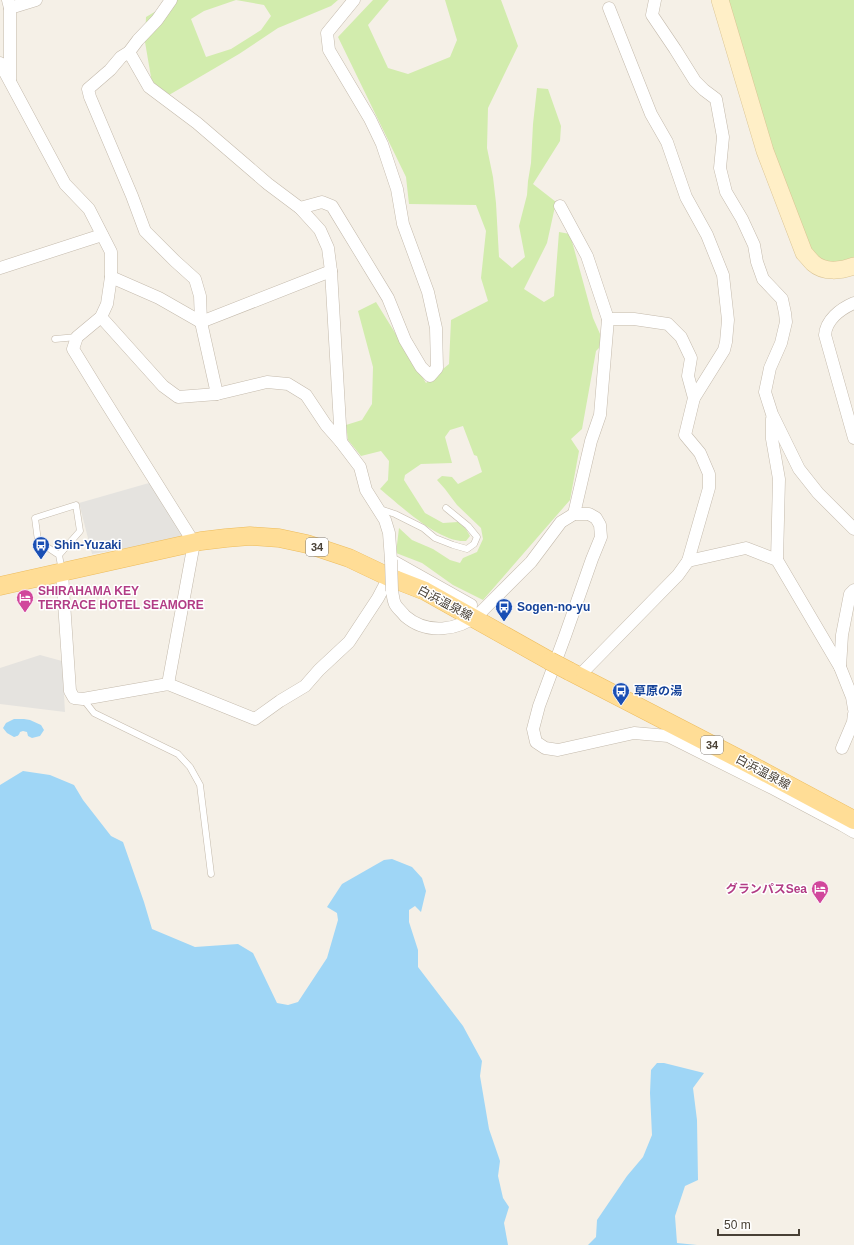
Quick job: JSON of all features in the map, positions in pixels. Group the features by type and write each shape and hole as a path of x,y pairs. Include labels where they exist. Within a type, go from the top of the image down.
{"main road":[{"name":"白浜温泉線","path":"0,586 194,543 226,538 250,536 279,538 308,544 349,558 425,591 574,674 854,820"}],"street":[{"path":"10,83 9,4 36,0"},
{"path":"171,0 157,20 129,52 121,57 110,70 88,89 145,231 195,279 200,296 201,322 217,394"},
{"path":"300,208 322,202 332,206 388,298 405,340 421,367 430,376 437,368 436,328 428,292 403,224 397,189 382,144 370,119 329,50 327,33 354,0"},
{"path":"655,0 652,15 695,81 716,99 723,137 720,168 726,192 742,219 754,244 757,262 763,280 782,299 786,322 781,343 770,368 765,392 772,414 799,469 818,493 854,529"},
{"path":"720,0 765,151 804,253 813,263 829,270 838,270 854,266"},
{"path":"574,674 678,575 688,562 709,488 709,474 700,453 685,435 694,398 724,350 728,320 723,275 707,235 686,198 667,142 651,114 609,8"},
{"path":"129,52 149,87 197,123 268,184 300,208 320,230 328,248 331,271 342,442"},
{"path":"0,63 65,184 89,209 111,252 111,277 106,304 101,317 77,337 73,349 194,543 168,684"},
{"path":"560,206 587,256 608,319 600,415 591,441 574,514"},
{"path":"0,268 102,235"},
{"path":"201,322 331,271"},
{"path":"111,277 159,298 201,322"},
{"path":"854,304 845,307 836,315 826,326 825,335 854,438"},
{"path":"101,317 163,386 178,397 217,394 267,382 288,384 306,395 326,426 342,442 360,467 366,490 385,520 389,533 390,576 395,604 411,621 421,626 431,629 451,627 480,614 531,562 561,522 574,514 589,514 596,518 600,525 601,537 538,706 533,729 536,742 545,748 558,750 634,732 668,736 842,824 854,832"},
{"path":"608,319 634,319 668,324 681,337 691,358 688,376 694,398"},
{"path":"772,414 772,439 779,479 777,560 840,667 852,697 854,709"},
{"path":"688,562 746,548 777,560"},
{"path":"62,573 70,691 74,698 82,699 168,684 255,719 280,701 305,686 319,670 349,642 378,598 390,576"},
{"path":"840,667 842,635 850,594 854,590"},
{"path":"842,748 853,722 854,714"}],"lane":[{"path":"54,339 77,337"},
{"path":"59,555 80,531 76,505 35,518 38,541 59,555 62,573"},
{"path":"378,509 395,514 423,528 435,538 467,549 474,544 477,537 468,526 446,508"},
{"path":"82,699 94,713 178,754 190,767 200,785 211,874"}],"green space":[{"path":"175,0 236,0 338,0 331,6 278,28 239,54 169,95 152,83 145,42 146,17","holes":["236,0 264,5 271,16 261,30 231,49 206,57 191,19 204,11"]},
{"path":"373,0 389,0 368,25 388,68 408,74 450,57 457,40 445,0 501,0 518,46 488,108 487,148 493,177 496,203 499,257 512,268 525,257 519,226 527,195 537,88 548,89 561,126 560,141 533,184 556,202 547,243 524,289 544,302 554,296 559,232 570,234 593,318 604,343 596,351 582,429 571,439 579,451 570,500 483,600 453,585 422,563 396,553 399,528 412,540 433,549 450,560 460,563 463,558 477,552 483,539 481,528 457,505 437,480 442,476 452,477 458,484 482,472 477,456 474,455 463,426 450,430 445,437 452,463 421,464 405,475 404,480 425,513 443,523 458,522 466,529 470,536 466,541 455,540 432,530 380,489 388,480 389,461 381,451 361,456 348,440 346,425 362,420 372,404 373,367 358,311 376,302 426,383 449,364 451,320 488,301 481,278 486,231 476,205 409,204 406,177 338,37"},
{"path":"725,0 854,0 854,262 846,266 819,261 807,248 787,194"}],"shaded area":[{"path":"156,481 188,539 92,554 79,503"},
{"path":"40,655 62,661 65,712 0,704 0,668"}],"water":[{"path":"14,719 24,719 41,725 44,730 40,736 32,738 28,736 27,732 23,731 20,732 18,736 14,737 7,733 3,728 6,723"},
{"path":"23,771 50,775 74,785 83,800 111,836 123,842 152,929 195,947 238,944 253,953 277,1003 288,1005 298,1002 327,958 338,920 337,913 327,907 342,884 384,860 392,859 412,867 422,878 426,891 421,912 415,906 409,910 409,922 418,950 418,967 463,1026 482,1061 480,1076 489,1129 500,1161 498,1176 503,1198 509,1207 504,1223 508,1245 0,1245 0,785"},
{"path":"657,1063 664,1063 704,1073 693,1088 697,1120 698,1180 685,1186 675,1216 677,1243 697,1245 588,1245 596,1237 597,1220 627,1176 643,1157 652,1135 650,1093 651,1070"}],"place":[{"name":"Shin-Yuzaki","path":"41,560"},
{"name":"SHIRAHAMA KEY TERRACE HOTEL SEAMORE","path":"25,613"},
{"name":"Sogen-no-yu","path":"504,622"},
{"name":"草原の湯","path":"621,706"},
{"name":"グランパスSea","path":"820,904"}]}
